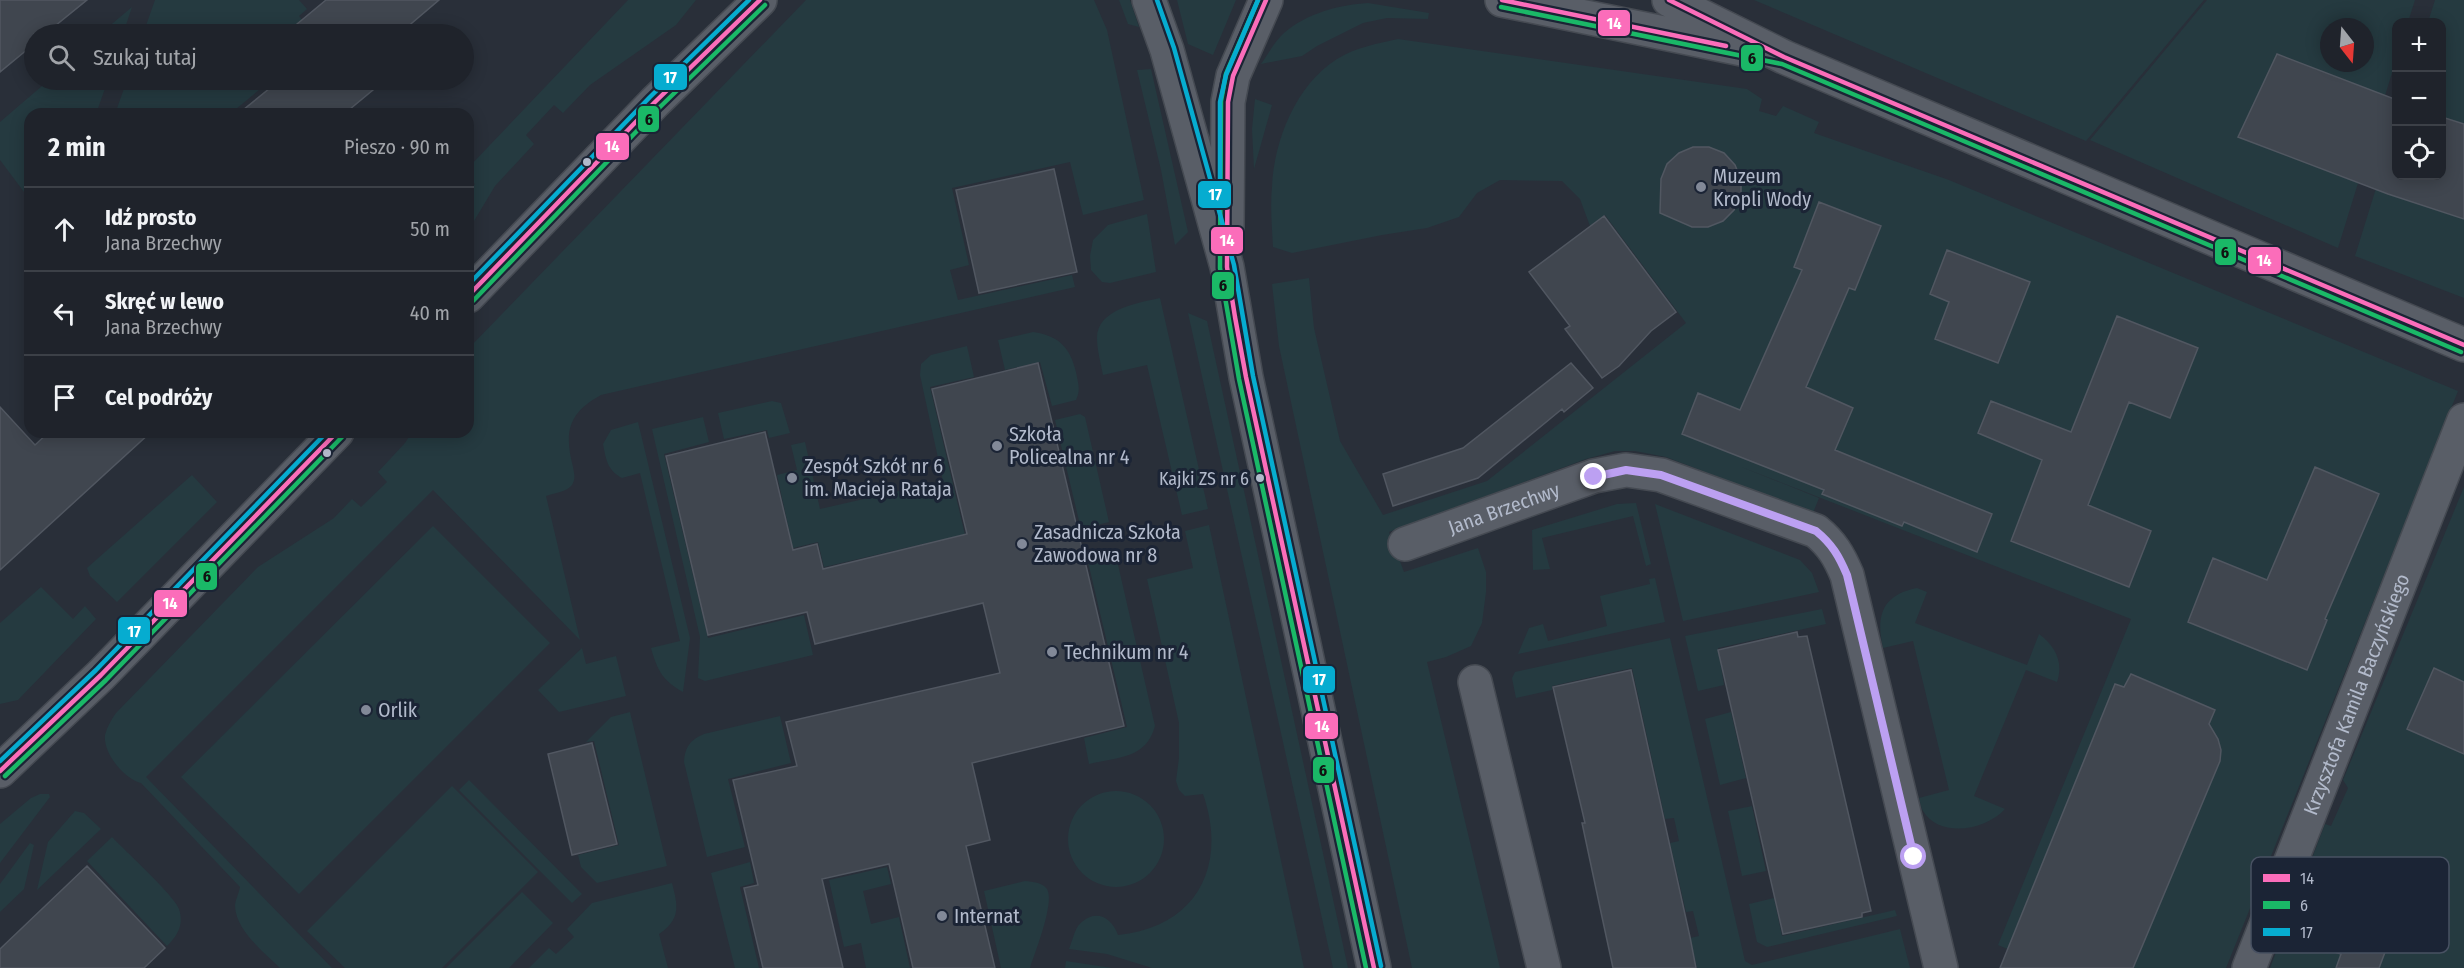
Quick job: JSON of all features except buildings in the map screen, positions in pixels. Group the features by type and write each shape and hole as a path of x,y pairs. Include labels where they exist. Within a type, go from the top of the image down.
{"street":[{"path":"654,102 726,0"},
{"path":"474,290 654,102 760,0"},
{"path":"1149,0 1167,50 1227,267 1246,377 1374,968"},
{"path":"1227,267 1228,102 1233,76 1266,0"},
{"path":"1503,0 1784,57"},
{"path":"1669,0 1784,57 2464,345"},
{"name":"Krzysztofa Kamila Baczyńskiego","path":"2293,857 2464,420"},
{"path":"0,771 101,675 331,438"},
{"name":"Jana Brzechwy","path":"1405,544 1594,477 1626,470 1661,475 1816,531 1830,542 1840,557 1847,575 1941,968"},
{"path":"1475,682 1544,968"},
{"name":"Krzysztofa Kamila Baczyńskiego","path":"2249,968 2255,953"}],"green space":[{"path":"155,0 299,0 307,9 299,16 306,24 147,24"},
{"path":"628,0 696,0 676,25 590,85 563,113 554,105 526,135 534,144 495,186 474,221 474,162"},
{"path":"806,0 1094,0 1107,30 1144,200 1083,215 1070,162 952,188 969,265 950,270 958,300 1072,275 1075,287 601,395 581,409 571,425 569,444 573,483 567,489 546,496 580,640 433,490 146,777 332,968 280,968 252,940 240,924 235,906 240,887 141,783 134,781 122,771 107,750 105,735 116,713 258,567 334,518 352,499 361,507 387,482 378,472 408,438 474,438 474,343"},
{"path":"1119,0 1130,0 1139,27 1128,24"},
{"path":"1177,0 1236,0 1213,55 1188,44"},
{"path":"1754,0 2204,0 2086,141"},
{"path":"2207,0 2415,0 2409,18 2392,18 2392,73 2338,248 2090,140"},
{"path":"2435,0 2464,0 2464,298 2355,256 2392,137 2392,180 2446,180 2446,18 2429,18"},
{"path":"1368,3 1429,13 1428,19 1387,18 1363,23 1302,56 1261,64 1281,36 1303,20 1335,8"},
{"path":"132,7 126,24 112,24"},
{"path":"1398,39 1747,89 1762,99 1759,111 1776,116 1783,106 1819,122 1814,133 1949,180 2458,391 2271,857 2251,857 2251,906 2226,968 2053,968 1998,945 2131,619 1739,466 1819,498 1813,513 1666,457 1635,451 1615,451 1586,459 1389,532 1404,572 1478,548 1486,572 1482,623 1471,646 1427,662 1500,968 1412,968 1279,346 1272,284 1309,278 1314,328 1340,441 1383,515 1487,481 1686,323 1605,215 1590,226 1580,199 1562,181 1500,180 1477,193 1459,217 1427,228 1292,253 1273,247 1271,202 1274,169 1277,151 1290,115 1310,83 1323,70 1344,55 1374,44"},
{"path":"1151,69 1188,232 1175,245 1161,170 1137,70"},
{"path":"37,90 104,90 98,108 24,108 24,192 0,160 0,122"},
{"path":"123,90 259,90 237,108 117,108"},
{"path":"1255,99 1272,105 1254,169 1252,129"},
{"path":"1147,214 1156,272 1110,283 1102,282 1091,270 1090,256 1093,240 1108,225"},
{"path":"1160,298 1208,509 1182,515 1147,365 1103,375 1097,343 1099,328 1111,314 1130,305"},
{"path":"1188,313 1207,321 1348,968 1333,968"},
{"path":"1033,332 1050,336 1067,349 1078,383 1076,400 1052,406 1040,362 1005,370 998,340"},
{"path":"967,346 974,377 930,387 966,539 942,545 940,540 824,567 818,542 793,548 777,475 797,470 791,445 805,442 820,509 943,481 920,375 921,364 931,355"},
{"path":"772,401 781,403 790,433 769,438 767,430 724,439 718,413"},
{"path":"1080,414 1085,417 1109,522 1081,529 1055,420"},
{"path":"703,417 709,442 664,454 708,638 804,615 813,655 705,681 698,678 700,637 652,429"},
{"path":"638,422 690,638 683,692 670,684 662,674 651,648 680,641 640,473 622,478 617,475 608,464 603,444 611,430"},
{"path":"192,475 217,502 117,602 90,576 87,568"},
{"path":"2464,487 2464,968 2270,968 2276,953 2449,953 2449,857 2312,857 2325,824 2331,826 2348,788 2343,780"},
{"path":"1636,503 1651,564 1646,566 1633,516 1542,538 1550,569 1533,570 1532,530 1617,504"},
{"path":"1655,504 1800,560 1812,573 1819,592 1683,621"},
{"path":"1209,525 1304,968 1152,968 1107,954 1069,949 1078,926 1090,917 1101,916 1106,919 1118,935 1145,930 1168,920 1186,906 1200,888 1208,868 1211,845 1210,820 1203,794 1185,796 1179,790 1176,781 1179,758 1179,723 1147,579 1193,568 1185,531"},
{"name":"Orlik","path":"433,526 550,643 299,894 181,777"},
{"path":"1116,556 1155,726 1151,737 1138,751 1120,758 1089,764 1084,738 1127,727 1088,562"},
{"path":"1655,578 1665,622 1518,654 1529,628 1543,624 1548,641 1607,626 1600,596 1650,584 1649,579"},
{"path":"41,587 73,619 85,606 96,619 18,700 0,704 0,623"},
{"path":"1917,588 1927,592 1915,623 2027,665 2039,634 2054,649 2059,661 2057,682 2026,670 1974,796 2005,809 1987,822 1975,826 1951,828 1940,825 1931,820 1923,811 1920,803 1919,798 1949,790 1913,641 1883,648 1880,627 1881,617 1889,602 1905,591"},
{"path":"1822,609 1826,624 1718,648 1724,685 1698,691 1685,636"},
{"path":"1670,638 1745,961 1752,965 1900,929 1910,968 1697,968 1690,938 1699,936 1693,911 1686,912 1670,843 1679,841 1674,818 1665,819 1632,668 1552,686 1552,690 1516,698 1512,678 1515,672"},
{"path":"582,648 586,664 616,656 626,696 559,712 538,690"},
{"path":"630,712 667,866 597,883 581,867 578,855 619,845 594,741 586,742 611,717"},
{"path":"1731,712 1746,778 1720,785 1705,719"},
{"path":"780,716 791,763 728,779 745,847 707,857 684,762 687,748 695,739 704,734"},
{"path":"469,780 582,894 572,903 459,790"},
{"path":"452,786 538,872 442,968 345,968 307,931"},
{"path":"1116,791 1134,795 1150,805 1160,821 1164,839 1160,857 1150,873 1134,883 1116,887 1098,883 1082,873 1072,857 1068,839 1072,821 1082,805 1098,795"},
{"path":"40,794 49,794 50,797 0,863 0,824 31,798"},
{"path":"1752,806 1766,871 1742,876 1728,811"},
{"path":"75,811 84,813 101,829 37,890 48,842"},
{"path":"112,837 159,884 179,909 181,920 179,929 167,946 87,861"},
{"path":"30,843 34,845 24,889 0,912 0,884"},
{"path":"750,862 754,883 740,887 759,968 735,968 711,873"},
{"path":"887,867 891,884 863,891 871,924 899,917 910,968 866,968 861,943 844,947 829,880"},
{"path":"1025,881 1040,884 1047,889 1049,896 1043,928 1030,968 1001,968 984,891"},
{"path":"672,883 676,912 671,923 659,934 668,968 529,968 549,948 556,954 574,937 567,929 592,903"},
{"path":"522,892 553,923 509,968 446,968"},
{"path":"1774,898 1782,936 1895,910 1897,916 1767,947 1757,942 1749,904"},
{"path":"1066,961 1112,968 1065,968"}],"transit line":[{"name":"17","path":"474,279 650,97 749,0"},
{"name":"14","path":"474,290 655,102 760,0"},
{"name":"17","path":"1157,0 1174,48 1234,265 1253,376 1381,966"},
{"name":"6","path":"1258,0 1226,74 1221,101 1220,268 1239,379 1366,968"},
{"name":"17","path":"1220,189 1220,102 1226,75 1258,0"},
{"name":"14","path":"1266,0 1233,76 1228,102 1227,267 1246,377 1374,968"},
{"name":"14","path":"1502,0 1726,46"},
{"name":"14","path":"1669,0 1784,57 2464,345"},
{"name":"6","path":"474,300 660,107 765,5"},
{"name":"6","path":"1501,7 1782,64 2461,352"},
{"name":"17","path":"0,761 96,670 321,438"},
{"name":"14","path":"0,771 101,675 331,438"},
{"name":"6","path":"5,776 106,680 341,438"}],"place":[{"name":"Muzeum Kropli Wody","path":"1701,187"},
{"name":"Szkoła Policealna nr 4","path":"997,446"},
{"name":"Zespół Szkół nr 6 im. Macieja Rataja","path":"792,478"},
{"name":"Kajki ZS nr 6","path":"1260,478"},
{"name":"Zasadnicza Szkoła Zawodowa nr 8","path":"1022,544"},
{"name":"Technikum nr 4","path":"1052,652"},
{"name":"Orlik","path":"366,710"},
{"name":"Internat","path":"942,916"}],"route":[{"path":"1594,477 1626,470 1661,475 1816,531 1830,542 1840,557 1847,575 1914,857"}]}
